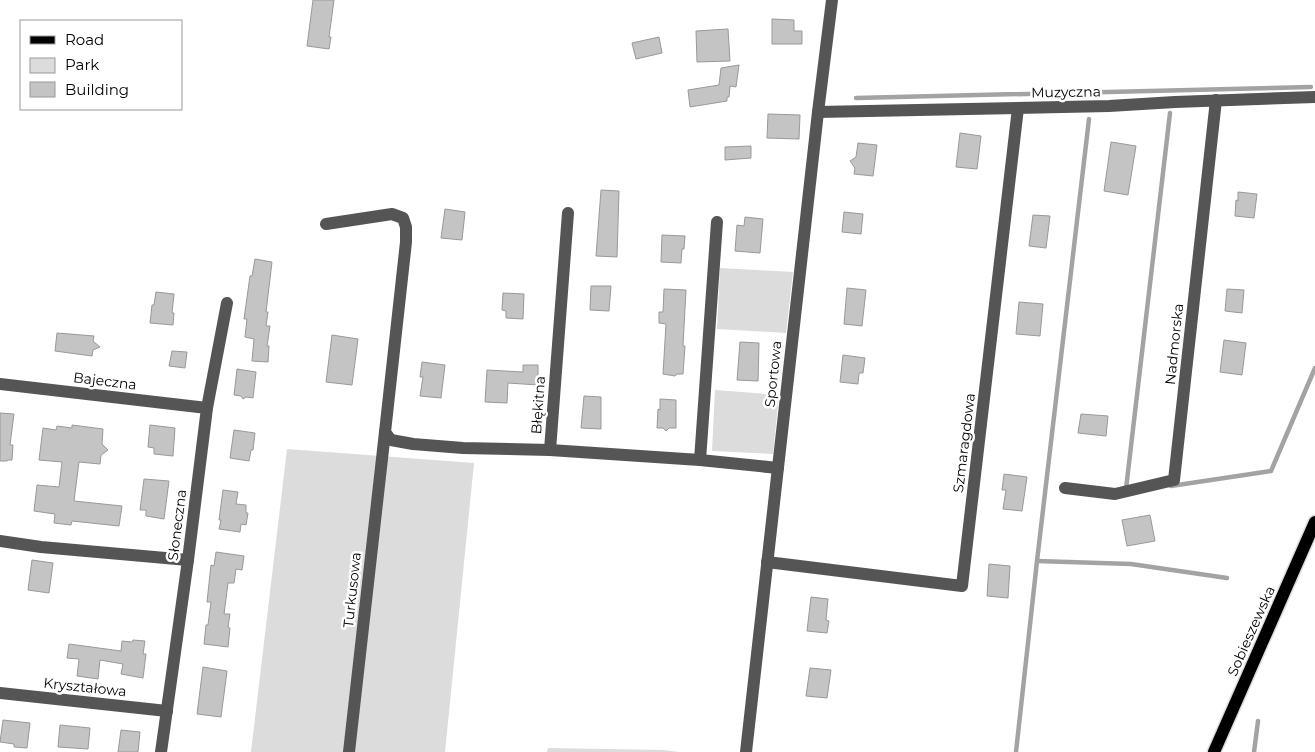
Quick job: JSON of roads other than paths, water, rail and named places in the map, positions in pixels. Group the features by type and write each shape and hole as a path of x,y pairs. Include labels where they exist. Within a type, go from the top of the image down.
{"main road":[{"name":"Sobieszewska","path":"1214,752 1315,522"}],"street":[{"name":"Sportowa","path":"746,752 832,0"},
{"name":"Muzyczna","path":"818,112 1109,106 1315,97"},
{"name":"Nadmorska","path":"1065,488 1115,494 1174,480 1216,100"},
{"name":"Szmaragdowa","path":"767,562 962,586 1018,108"},
{"name":"Błękitna","path":"568,213 550,450 700,460 778,468"},
{"name":"Turkusowa","path":"326,224 392,214 403,218 406,227 406,242 349,752"},
{"path":"700,460 717,222"},
{"name":"Słoneczna","path":"161,752 207,408 226,302"},
{"name":"Bajeczna","path":"0,384 207,408"},
{"path":"385,432 391,440 413,444 463,448 550,450"},
{"path":"0,541 41,547 188,560"},
{"name":"Kryształowa","path":"0,693 167,711"}],"waterway":[{"path":"856,98 1311,87"},
{"path":"1126,489 1170,113"},
{"path":"1016,752 1089,119"},
{"path":"1171,486 1271,471 1315,368"},
{"path":"1037,561 1131,564 1227,578"},
{"path":"1254,752 1258,721"}]}
